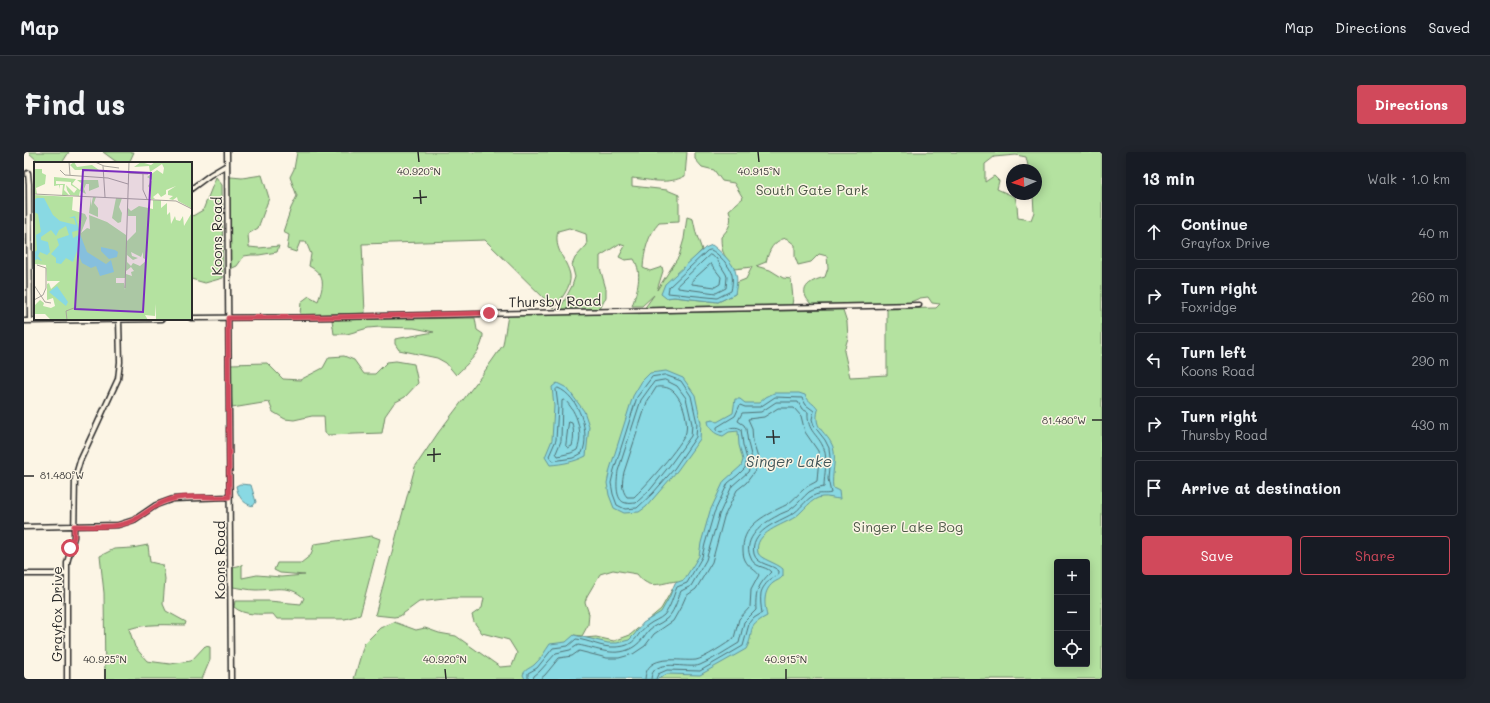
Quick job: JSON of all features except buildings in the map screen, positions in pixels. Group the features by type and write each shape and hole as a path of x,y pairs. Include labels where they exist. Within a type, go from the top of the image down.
{"street":[{"name":"Koons Road","path":"227,152 231,679"},
{"path":"192,188 210,175 227,166"},
{"path":"28,173 30,321"},
{"path":"29,207 34,207"},
{"name":"Thursby Road","path":"192,318 333,317 919,305"},
{"path":"24,321 119,320"},
{"name":"Grayfox Drive","path":"67,679 66,574 68,557 74,537 74,487 76,472 118,379 120,362 119,320"},
{"path":"24,527 107,526 123,524 134,520 156,505 173,499 229,497"},
{"path":"24,574 66,574"}],"green space":[{"path":"28,152 69,152 63,162 39,162"},
{"path":"103,152 134,152 129,162 117,162"},
{"path":"297,152 687,152 685,176 679,179 653,181 632,178 632,186 667,190 679,195 679,222 659,223 655,228 647,244 643,268 650,271 662,267 663,271 657,290 679,256 684,239 687,217 693,219 702,250 689,263 666,298 674,297 718,302 735,294 736,283 746,279 752,267 734,269 724,254 722,247 721,237 728,228 731,218 729,210 743,198 734,183 722,181 714,170 702,167 695,159 695,152 1102,152 1102,679 354,679 364,644 380,628 394,622 416,630 425,628 439,633 456,636 500,667 512,666 517,653 509,640 482,633 474,622 472,615 482,608 484,598 453,598 419,602 400,616 394,617 375,615 415,467 438,433 503,345 508,315 843,310 847,322 848,338 844,351 850,377 887,375 887,309 936,308 940,304 932,303 928,297 920,298 908,303 812,305 805,294 806,286 825,277 828,268 827,256 819,254 811,262 798,265 795,257 795,245 786,238 778,241 772,247 766,262 756,266 770,270 783,278 791,279 793,298 792,305 644,309 654,295 642,306 632,306 639,277 637,265 634,259 625,260 619,257 625,246 619,244 600,256 600,268 606,289 606,297 600,309 562,309 561,307 575,277 572,265 575,258 587,245 586,234 569,228 558,231 557,244 568,269 570,280 565,293 554,308 485,240 362,244 365,313 300,315 301,302 309,296 318,301 322,290 322,281 315,269 309,266 311,254 306,242 300,242 296,252 287,249 289,235 283,232 291,208 297,196 290,177 294,169","holes":["613,570 637,574 646,583 655,585 677,581 661,609 630,635 614,641 596,637 571,639 574,635 582,636 588,625 589,614 585,602 600,574"]},
{"path":"262,175 269,198 258,228 248,234 249,247 259,248 279,246 277,252 244,256 237,266 228,270 227,178 242,178"},
{"path":"216,177 222,185 223,278 205,283 192,279 192,216 203,210"},
{"path":"475,318 477,330 483,334 480,346 474,357 456,375 446,363 437,358 399,350 395,344 395,339 434,332 414,328 380,327 368,328 347,334 334,334 332,320"},
{"path":"344,356 354,360 364,374 375,374 387,362 396,361 414,364 418,383 405,397 394,403 385,416 382,433 328,435 325,433 324,416 312,416 294,420 285,419 273,412 269,402 232,408 230,364 267,363 283,379 300,380 323,368 329,357"},
{"path":"372,536 380,539 360,615 345,619 277,619 273,614 247,613 234,607 235,601 269,601 301,604 304,598 287,589 253,590 233,587 233,567 242,565 242,578 257,575 281,577 305,575 280,573 274,570 277,563 301,563 311,555 314,544"},
{"path":"148,545 150,562 163,565 165,579 163,604 166,611 186,622 185,625 150,625 129,629 135,647 147,661 170,664 191,661 205,646 210,647 210,660 202,679 105,679 104,593 100,556 114,549"}],"water":[{"path":"712,245 727,258 735,270 737,284 735,294 718,302 674,297 666,298 661,294 665,284 705,248"},
{"path":"666,371 683,378 695,395 701,423 700,439 677,471 646,507 639,512 624,513 614,508 609,495 607,483 610,469 633,396 642,381 650,373"},
{"path":"557,383 567,388 584,411 589,426 586,456 577,460 550,465 545,457 552,440 554,406 552,387"},
{"name":"Singer Lake","path":"774,393 799,393 805,395 818,410 817,422 833,447 833,488 839,491 840,499 824,497 814,500 798,515 770,530 760,540 758,546 759,555 783,569 783,576 773,583 767,590 765,607 767,616 753,627 746,649 700,675 667,674 658,679 525,679 523,675 525,671 541,658 550,644 566,642 574,635 608,643 617,643 629,640 643,623 661,612 675,583 684,580 699,556 710,511 724,481 741,466 743,460 739,445 738,431 729,432 723,436 720,435 711,429 708,421 713,420 717,422 733,413 735,399 740,399 745,403 759,403"},
{"path":"240,484 251,485 256,502 253,506 246,503 238,493 236,486"}],"route":[{"path":"70,548 74,537 74,526 107,526 123,524 134,520 150,508 164,501 173,499 229,497 230,461 228,318 489,313"}],"park label":[{"name":"South Gate Park","path":"812,189"},
{"name":"Singer Lake Bog","path":"908,526"}]}
